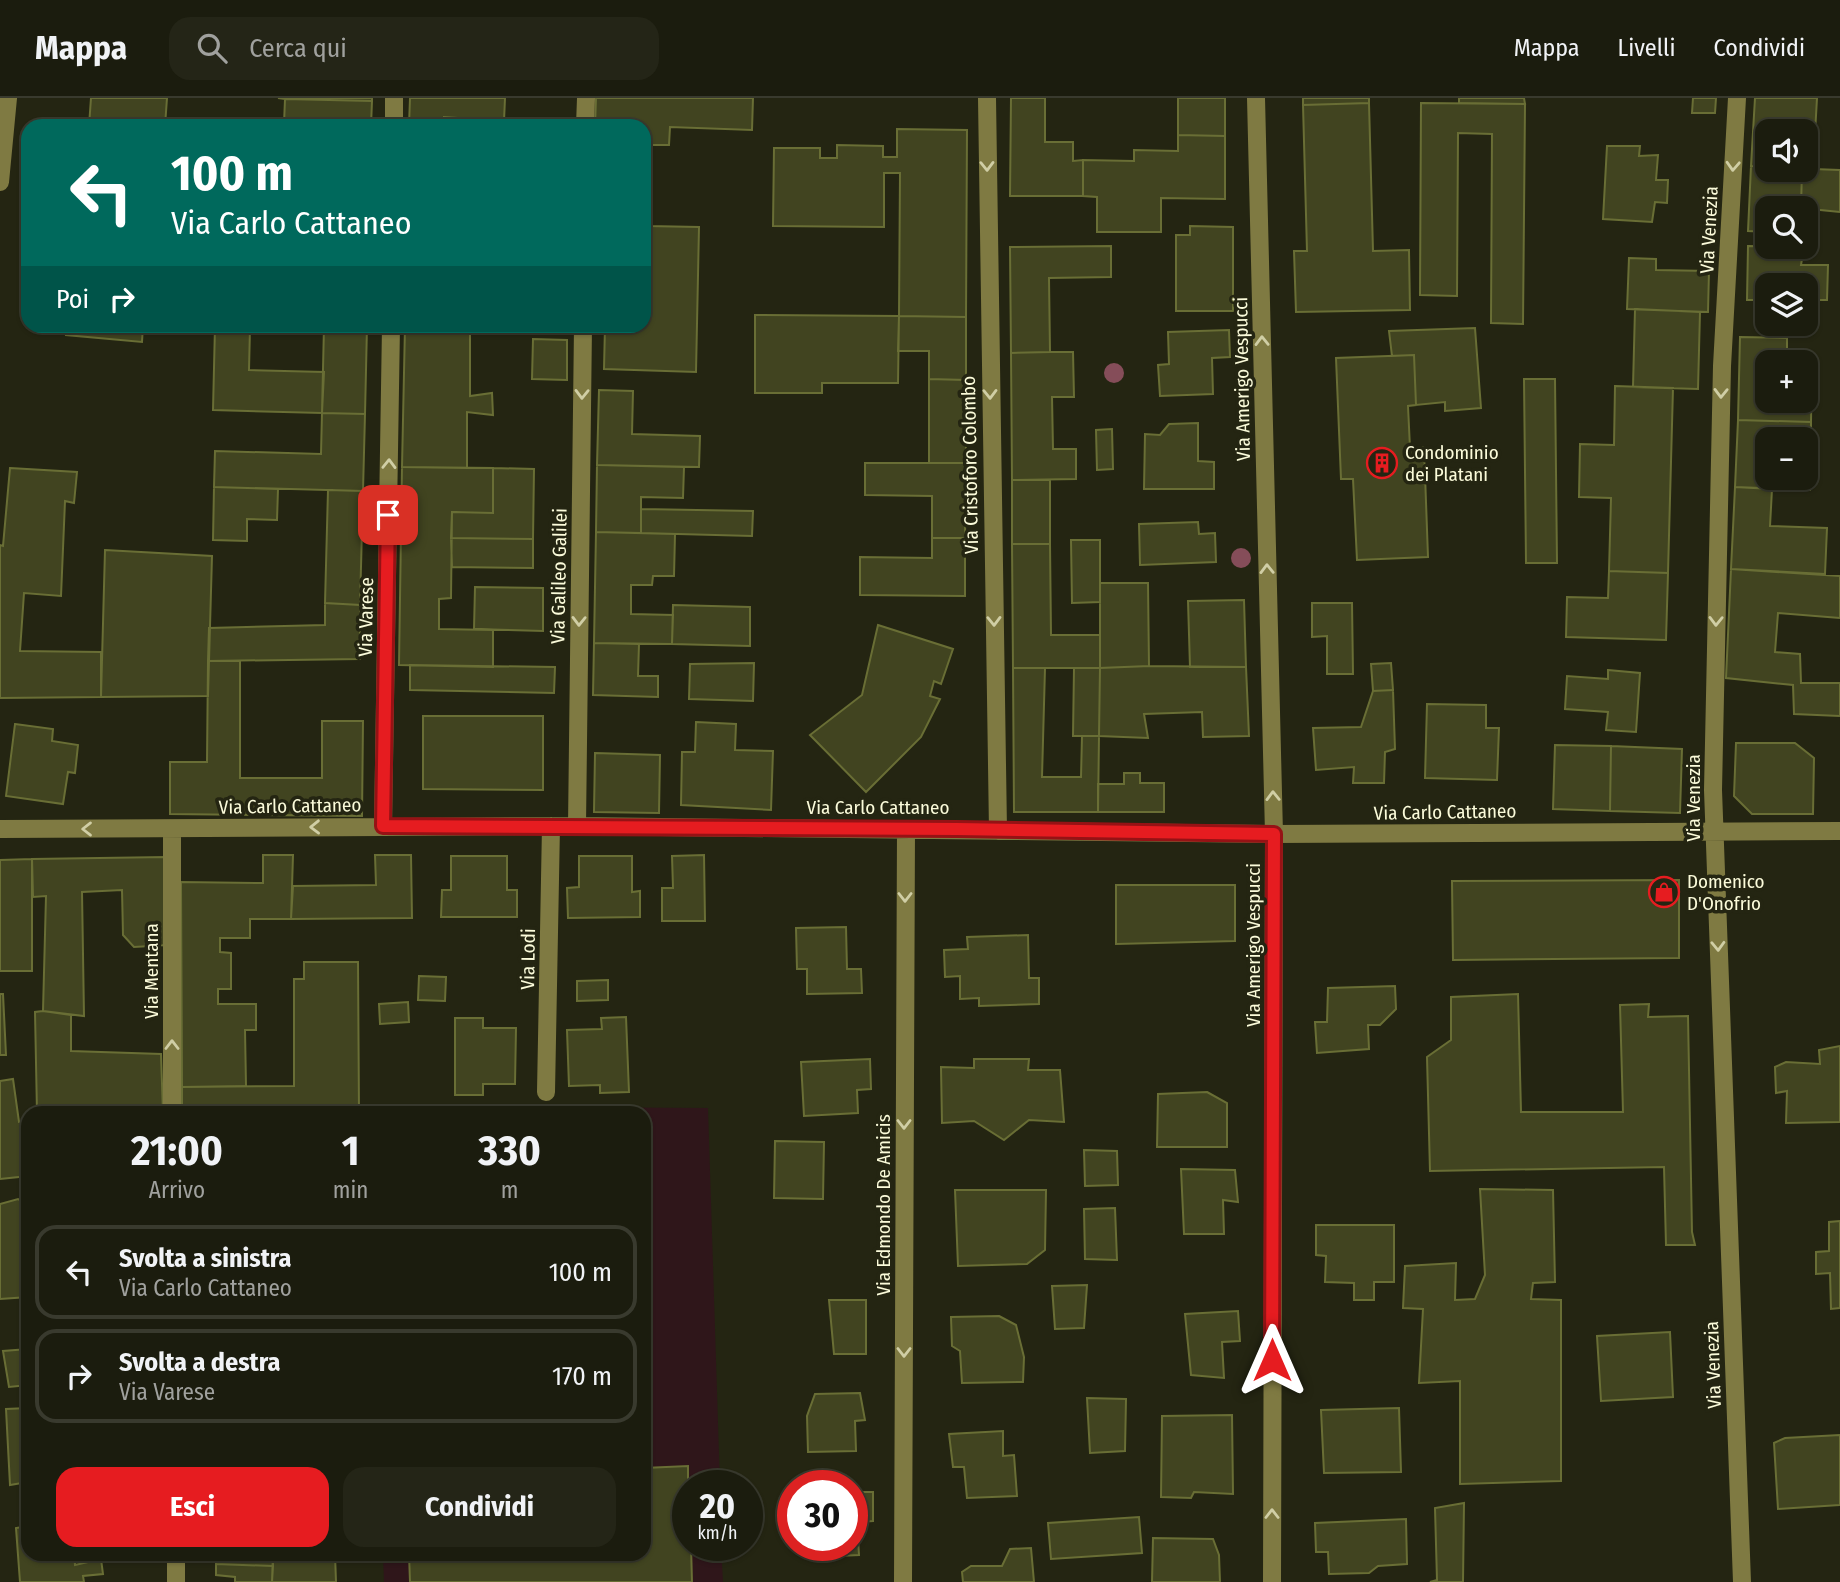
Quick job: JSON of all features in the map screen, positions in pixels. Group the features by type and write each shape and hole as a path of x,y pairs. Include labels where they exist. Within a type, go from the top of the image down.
{"street":[{"path":"0,182 8,98"},
{"path":"394,98 394,119"},
{"path":"585,119 586,98"},
{"name":"Via Cristoforo Colombo","path":"986,98 998,831"},
{"name":"Via Amerigo Vespucci","path":"1255,98 1274,834 1272,1582"},
{"name":"Via Venezia","path":"1737,98 1722,366 1714,831 1742,1582"},
{"name":"Via Varese","path":"383,826 391,333"},
{"name":"Via Galileo Galilei","path":"577,826 583,333"},
{"name":"Via Lodi","path":"546,1092 551,826"},
{"name":"Via Carlo Cattaneo","path":"0,829 577,826 1274,834 1840,831"},
{"name":"Via Mentana","path":"172,829 172,1106"},
{"name":"Via Edmondo De Amicis","path":"904,1582 906,829"},
{"path":"176,1561 176,1582"}],"shaded area":[{"path":"651,1108 708,1108 719,1470 672,1470 672,1561 722,1561 723,1582 384,1582 383,1561 651,1561"}],"building":[{"path":"91,98 167,98 166,119 90,119"},
{"path":"278,98 372,98 372,101 285,99"},
{"path":"410,98 505,98 504,119 409,119"},
{"path":"596,98 753,98 752,130 670,127 669,145 651,145 651,119 595,119"},
{"path":"1011,98 1045,98 1045,142 1073,142 1073,161 1083,160 1083,196 1010,196"},
{"path":"1178,98 1225,98 1225,136 1178,135"},
{"path":"1303,98 1369,98 1369,103 1303,105"},
{"path":"1459,98 1524,98 1525,104 1459,103"},
{"path":"1693,98 1716,98 1715,113 1692,113"},
{"path":"1755,98 1817,98 1816,119 1755,119 1755,166 1751,166"},
{"path":"285,99 372,101 371,119 284,119"},
{"path":"1369,103 1373,251 1409,250 1410,310 1296,312 1294,251 1307,251 1303,105"},
{"path":"1421,103 1525,104 1523,324 1491,323 1492,134 1458,133 1457,296 1420,295"},
{"path":"897,129 967,130 966,317 899,316 900,173 884,173 884,227 773,226 774,148 820,148 820,158 837,158 837,145 883,146 883,157 897,157"},
{"path":"1178,135 1225,136 1225,199 1161,198 1161,232 1097,232 1097,197 1083,196 1083,160 1134,161 1134,150 1178,151"},
{"path":"1607,146 1640,146 1639,156 1658,155 1656,180 1668,180 1667,203 1655,202 1652,222 1603,219"},
{"path":"1751,166 1755,166 1755,182 1802,182 1801,196 1755,196 1755,231 1748,231"},
{"path":"1818,169 1840,170 1840,212 1818,210 1818,196 1801,196 1802,182 1818,182"},
{"path":"651,226 699,227 696,372 604,369 605,333 651,333"},
{"path":"1190,226 1233,227 1233,311 1176,311 1176,235 1190,235"},
{"path":"1111,246 1111,277 1049,278 1050,352 1011,353 1010,247"},
{"path":"1748,246 1755,246 1755,259 1802,259 1801,265 1828,265 1827,300 1818,300 1818,273 1755,273 1755,300 1747,300"},
{"path":"1629,258 1656,259 1656,270 1709,271 1708,312 1627,309"},
{"path":"1635,309 1700,312 1698,389 1633,387"},
{"path":"755,315 899,316 898,383 822,383 822,393 755,393"},
{"path":"899,316 966,317 966,380 929,379 929,351 898,351"},
{"path":"1475,328 1481,408 1445,411 1445,402 1416,405 1414,355 1392,356 1389,331"},
{"path":"1229,330 1230,357 1212,358 1213,394 1160,396 1158,365 1169,364 1168,332"},
{"path":"66,333 143,333 142,342"},
{"path":"215,333 250,333 249,370 324,372 322,413 213,410"},
{"path":"324,333 367,333 365,414 322,413"},
{"path":"405,333 470,333 470,396 492,393 493,415 467,412 467,468 402,467"},
{"path":"1740,337 1787,338 1787,350 1755,350 1755,413 1811,413 1811,422 1738,420"},
{"path":"533,339 567,340 567,380 532,379"},
{"path":"1073,352 1074,397 1052,397 1053,449 1076,449 1076,479 1012,480 1011,353"},
{"name":"Condominio dei Platani","path":"1414,355 1416,405 1408,406 1410,448 1424,447 1428,557 1357,560 1353,479 1341,479 1336,358"},
{"path":"929,379 966,380 966,463 929,463"},
{"path":"1524,379 1555,379 1557,563 1526,563"},
{"path":"1615,386 1673,388 1668,573 1609,571 1611,498 1579,497 1580,444 1614,445"},
{"path":"599,390 633,391 632,434 700,436 699,467 597,465"},
{"path":"322,413 365,414 363,491 214,487 215,451 321,454"},
{"path":"1738,420 1811,422 1811,427 1755,427 1755,488 1735,487"},
{"path":"1198,423 1198,461 1214,462 1214,489 1144,489 1145,434 1160,435 1169,424"},
{"path":"1112,429 1113,469 1097,470 1096,430"},
{"path":"865,463 966,463 965,538 932,538 932,496 865,495"},
{"path":"597,465 684,467 683,498 641,497 641,533 596,532"},
{"path":"402,467 493,468 493,513 452,512 451,598 439,599 439,629 493,630 493,667 399,665"},
{"path":"10,468 77,472 74,503 65,501 61,596 24,593 20,651 101,652 101,697 0,698 0,545 3,546"},
{"path":"493,468 534,469 533,539 451,538 452,512 493,513"},
{"path":"1012,480 1050,480 1050,544 1012,544"},
{"path":"214,487 278,489 277,520 247,519 247,541 213,540"},
{"path":"1735,487 1772,490 1770,526 1827,528 1825,574 1731,569"},
{"path":"328,490 363,491 360,605 325,603"},
{"path":"641,509 753,511 752,536 641,533"},
{"path":"1198,522 1199,534 1215,533 1216,562 1140,565 1139,524"},
{"path":"596,532 675,534 674,576 653,576 652,585 631,585 631,614 673,615 672,644 594,643"},
{"path":"451,538 533,539 533,568 452,567"},
{"path":"932,538 965,538 965,596 860,595 860,557 932,558"},
{"path":"1071,540 1100,540 1100,602 1072,603"},
{"path":"1012,544 1050,544 1051,635 1100,635 1100,668 1013,668"},
{"path":"105,550 212,556 208,696 101,697"},
{"path":"1731,569 1840,576 1840,618 1778,613 1775,652 1800,654 1801,683 1840,683 1840,716 1794,714 1793,685 1726,678"},
{"path":"1609,571 1668,573 1666,640 1566,637 1567,597 1608,598"},
{"path":"1100,583 1148,583 1149,666 1100,668"},
{"path":"475,587 543,588 543,631 474,629"},
{"path":"1244,600 1246,667 1190,667 1188,601"},
{"path":"325,603 360,605 360,659 208,661 209,628 325,625"},
{"path":"1312,603 1352,603 1353,674 1327,674 1327,636 1312,637"},
{"path":"673,605 750,607 750,646 672,644"},
{"path":"878,625 953,649 941,684 934,681 930,696 940,699 921,737 866,792 810,735 862,695"},
{"path":"594,643 639,644 638,676 658,676 658,697 593,695"},
{"path":"208,661 240,661 240,778 322,778 322,721 363,721 362,816 170,814 170,762 207,762"},
{"path":"754,663 753,701 689,699 690,664"},
{"path":"1391,663 1393,690 1373,691 1371,664"},
{"path":"410,665 555,667 554,693 410,690"},
{"path":"1246,667 1249,736 1203,737 1202,712 1144,714 1148,738 1099,736 1100,668"},
{"path":"1013,668 1045,668 1042,777 1081,777 1082,736 1099,736 1098,812 1014,812"},
{"path":"1074,668 1100,668 1099,736 1073,736"},
{"path":"1608,670 1640,673 1636,732 1606,730 1608,712 1565,709 1567,676 1608,679"},
{"path":"1393,690 1395,749 1385,752 1384,783 1353,783 1354,767 1316,770 1313,728 1361,727 1373,691"},
{"path":"1427,704 1486,705 1486,728 1499,728 1497,780 1425,778"},
{"path":"423,716 543,716 543,790 423,789"},
{"path":"696,722 736,724 735,750 773,751 771,810 681,805 682,752 695,752"},
{"path":"15,724 53,729 52,741 78,745 75,773 68,772 63,804 6,796"},
{"path":"1736,743 1795,743 1814,758 1813,814 1752,814 1734,796"},
{"path":"1555,745 1611,746 1610,811 1553,809"},
{"path":"1611,746 1682,749 1680,813 1610,811"},
{"path":"595,753 660,755 659,813 594,812"},
{"path":"1124,773 1140,773 1140,783 1164,783 1164,812 1098,812 1098,784 1124,784"},
{"path":"263,855 293,855 291,919 250,919 250,938 220,938 220,952 231,953 231,989 218,989 218,1004 256,1004 256,1030 245,1030 246,1086 182,1087 181,882 263,883"},
{"path":"375,855 411,855 412,918 291,919 293,886 376,885"},
{"path":"704,855 705,921 662,921 662,888 673,888 672,856"},
{"path":"451,856 507,856 507,890 517,890 517,917 441,917 442,890 451,890"},
{"path":"579,856 632,856 632,892 640,891 640,917 568,918 567,888 579,887"},
{"path":"166,857 167,945 134,947 123,935 122,890 82,892 84,1016 43,1011 46,896 33,897 32,859"},
{"path":"32,859 32,971 0,971 0,860"},
{"path":"1679,880 1679,958 1453,960 1452,881"},
{"path":"1116,885 1235,885 1235,941 1116,944"},
{"path":"846,927 847,969 861,969 862,993 807,994 807,969 797,969 796,928"},
{"path":"1028,935 1029,978 1039,978 1039,1004 979,1006 979,998 960,999 960,976 945,977 944,950 968,949 967,937"},
{"path":"304,962 358,962 359,1106 182,1106 182,1087 294,1086 294,979 304,979"},
{"path":"419,976 446,977 445,1001 418,1000"},
{"path":"608,980 608,1000 577,1001 577,981"},
{"path":"1395,986 1396,1009 1380,1025 1368,1025 1369,1049 1317,1053 1315,1022 1327,1022 1328,988"},
{"path":"0,994 3,994 6,1055 0,1055"},
{"path":"1518,994 1521,1112 1623,1112 1620,1005 1649,1004 1648,1017 1688,1016 1692,1232 1695,1245 1666,1245 1664,1167 1430,1171 1427,1057 1451,1040 1451,997"},
{"path":"408,1002 409,1022 380,1024 379,1004"},
{"path":"35,1012 71,1015 71,1051 161,1054 163,1106 37,1106"},
{"path":"626,1017 629,1092 600,1093 600,1085 569,1086 567,1030 602,1029 601,1018"},
{"path":"455,1018 483,1018 483,1028 516,1028 515,1084 483,1084 483,1095 455,1095"},
{"path":"1840,1046 1840,1122 1786,1123 1787,1091 1776,1093 1775,1067 1786,1062 1820,1064 1819,1050"},
{"path":"870,1059 871,1089 857,1090 858,1113 804,1116 801,1062"},
{"path":"974,1059 1029,1059 1028,1070 1060,1070 1064,1122 1029,1120 1004,1140 974,1121 942,1123 941,1067 974,1068"},
{"path":"13,1079 21,1122 21,1177 0,1179 0,1081"},
{"path":"1207,1092 1227,1103 1227,1147 1157,1147 1158,1094"},
{"path":"775,1141 824,1142 823,1199 774,1198"},
{"path":"1084,1150 1117,1151 1118,1185 1085,1186"},
{"path":"1181,1169 1235,1170 1238,1202 1223,1200 1224,1234 1184,1234"},
{"path":"1480,1189 1553,1190 1555,1282 1533,1283 1531,1299 1561,1300 1561,1481 1460,1484 1460,1381 1419,1383 1423,1309 1403,1308 1405,1266 1456,1263 1455,1300 1475,1299 1485,1275"},
{"path":"955,1190 1046,1190 1045,1250 1027,1264 958,1266"},
{"path":"18,1199 21,1201 21,1298 0,1299 0,1204"},
{"path":"1115,1208 1117,1260 1085,1259 1084,1209"},
{"path":"1840,1221 1840,1308 1831,1309 1830,1273 1816,1274 1816,1252 1829,1251 1829,1222"},
{"path":"1316,1225 1394,1225 1394,1282 1374,1282 1374,1300 1354,1300 1354,1283 1325,1282 1326,1256 1316,1255"},
{"path":"1087,1285 1084,1328 1055,1329 1052,1286"},
{"path":"829,1300 866,1300 866,1354 834,1354"},
{"path":"1238,1311 1240,1341 1222,1342 1224,1378 1191,1375 1185,1314"},
{"path":"999,1316 1016,1325 1024,1357 1023,1382 962,1383 960,1351 952,1346 951,1317"},
{"path":"1670,1332 1673,1397 1601,1401 1597,1336"},
{"path":"21,1350 21,1386 9,1387 3,1351"},
{"path":"860,1393 865,1420 855,1421 856,1451 808,1452 807,1416 815,1394"},
{"path":"1087,1398 1126,1399 1125,1451 1090,1453"},
{"path":"21,1408 21,1483 10,1485 6,1409"},
{"path":"1399,1408 1401,1472 1324,1473 1321,1410"},
{"path":"1232,1415 1233,1494 1194,1492 1191,1498 1161,1497 1162,1416"},
{"path":"1003,1431 1003,1456 1014,1455 1017,1496 967,1498 964,1467 953,1467 949,1434"},
{"path":"1840,1435 1840,1505 1778,1509 1774,1443 1785,1438"},
{"path":"688,1466 688,1470 672,1470 672,1561 691,1561 692,1582 410,1582 409,1561 651,1561 651,1468"},
{"path":"868,1492 873,1492 873,1521 868,1521"},
{"path":"1464,1503 1463,1582 1430,1582 1437,1580 1435,1508"},
{"path":"1139,1517 1142,1553 1051,1559 1048,1523"},
{"path":"1406,1519 1407,1564 1378,1566 1369,1573 1329,1574 1328,1552 1316,1552 1315,1523"},
{"path":"21,1527 21,1561 75,1561 75,1565 101,1561 103,1574 83,1576 84,1582 20,1582 16,1528"},
{"path":"1153,1538 1213,1539 1219,1555 1220,1582 1152,1582"},
{"path":"1031,1548 1034,1582 963,1582 962,1572 971,1566 1002,1566 1010,1549"},
{"path":"216,1561 273,1561 273,1566 216,1564"},
{"path":"273,1561 335,1561 336,1582 272,1582"},
{"path":"216,1564 273,1566 272,1582 235,1582 235,1577 216,1575"}],"place":[{"name":"Condominio dei Platani","path":"1382,463"},
{"name":"Domenico D'Onofrio","path":"1664,892"}],"route":[{"path":"388,515 383,826 957,829 1274,834 1272,1360"}]}
